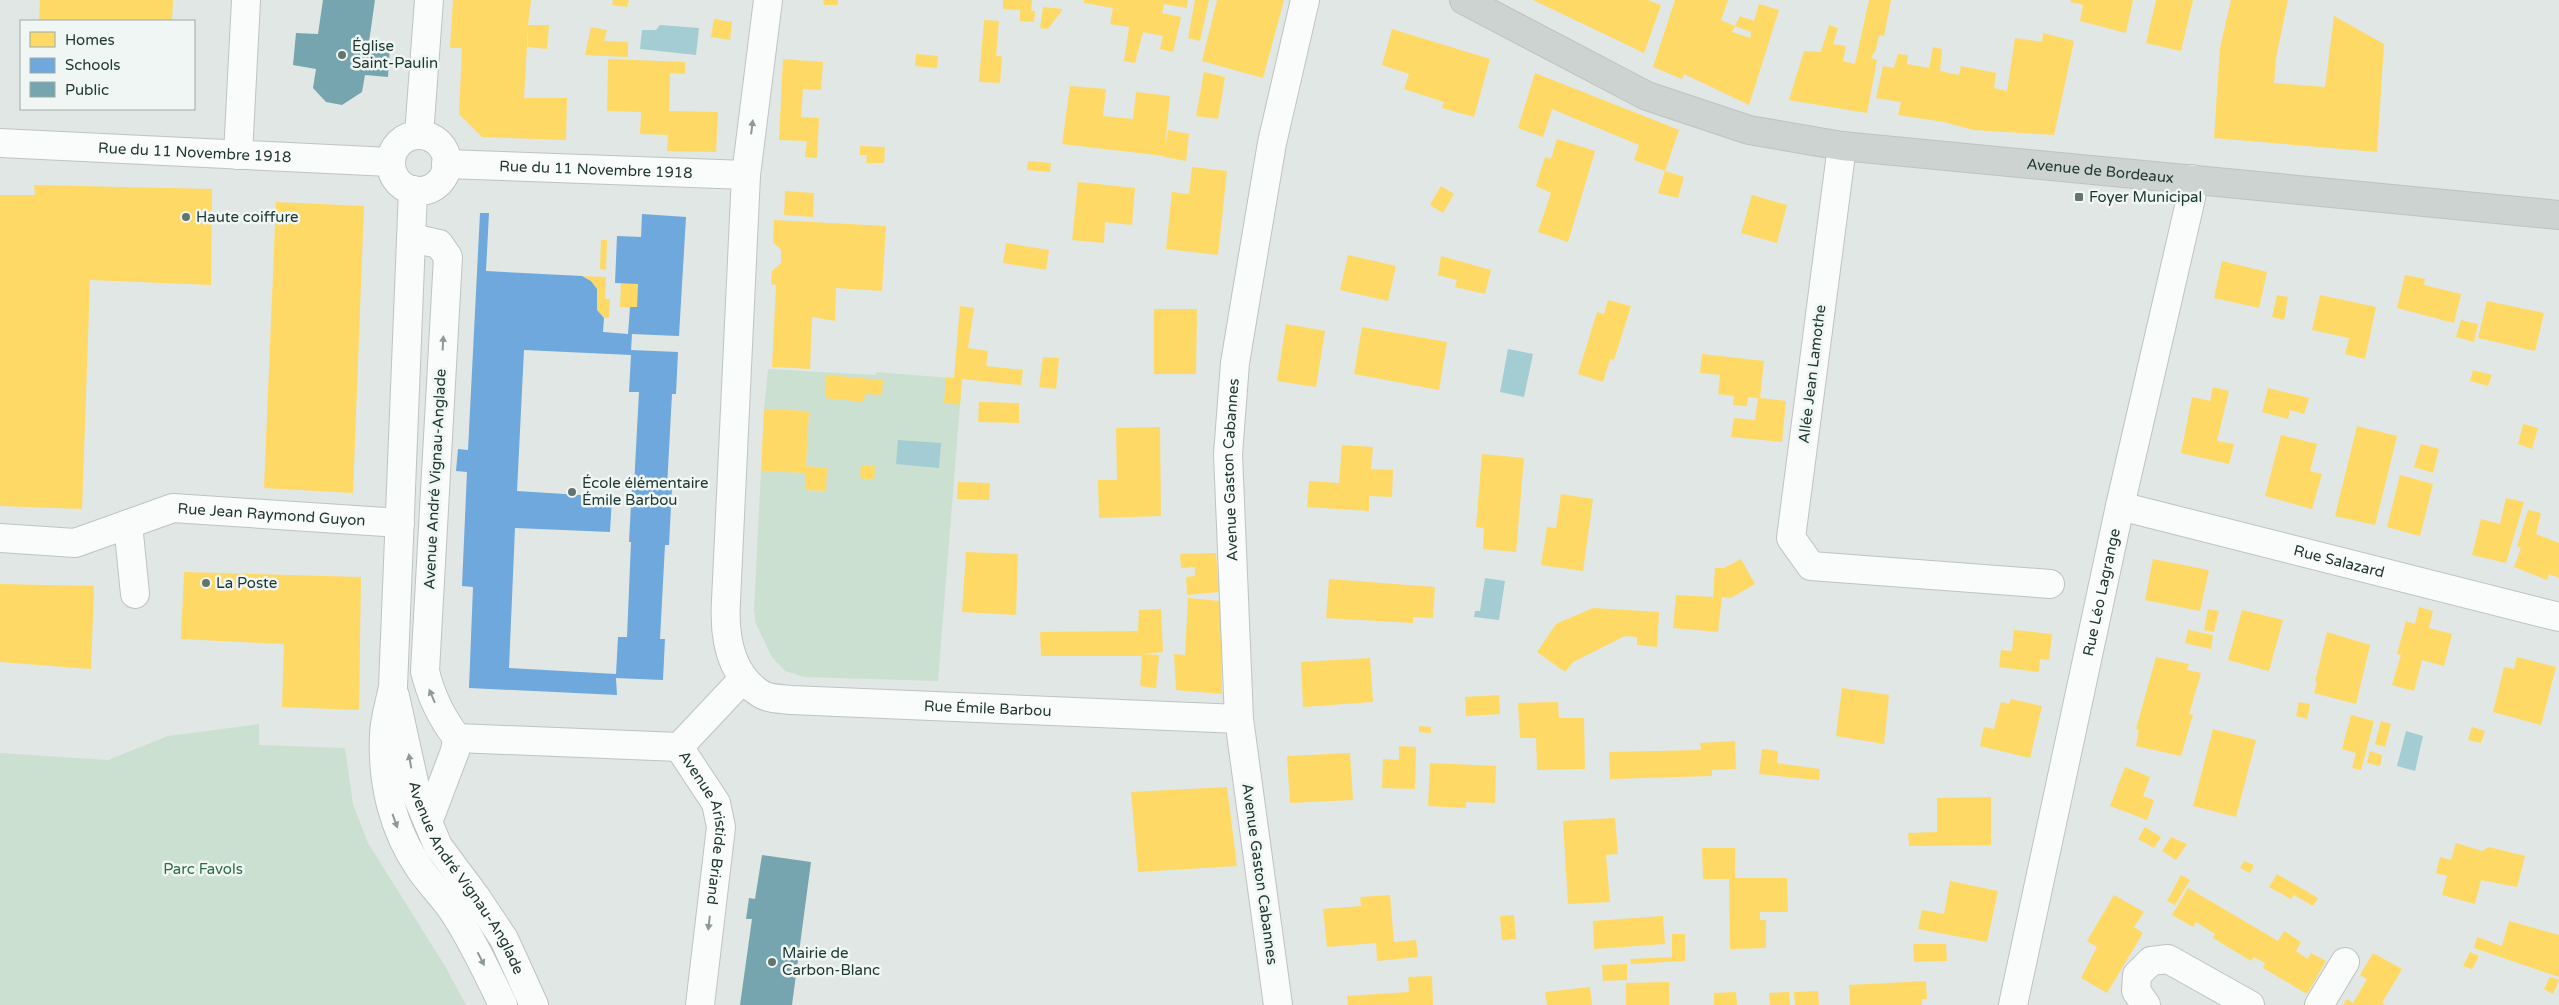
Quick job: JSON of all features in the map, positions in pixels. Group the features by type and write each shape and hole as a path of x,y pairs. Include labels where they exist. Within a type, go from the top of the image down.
{"main road":[{"name":"Avenue de Bordeaux","path":"1464,0 1648,96 1749,130 1842,146 2559,215"}],"street":[{"path":"238,155 246,0"},
{"path":"419,135 429,0"},
{"path":"743,679 733,660 725,621 746,175 768,0"},
{"name":"Avenue Gaston Cabannes","path":"1278,1005 1239,719 1228,454 1235,363 1272,143 1305,0"},
{"path":"419,135 428,136 442,147 446,155 445,174 432,188 413,190 397,180 390,162 392,154 402,140 419,135"},
{"name":"Rue du 11 Novembre 1918","path":"0,143 390,162"},
{"name":"Allée Jean Lamothe","path":"1842,146 1791,538 1811,566 1841,570 2050,584"},
{"name":"Rue du 11 Novembre 1918","path":"446,164 746,175"},
{"name":"Rue Léo Lagrange","path":"2013,1005 2120,506 2191,198 2192,179"},
{"name":"Avenue André Vignau-Anglade","path":"413,190 392,687 384,734 384,767 390,806 401,837 420,868 455,913 480,956 503,1005"},
{"name":"Avenue André Vignau-Anglade","path":"411,238 439,244 448,257 425,671 430,692 443,720 457,738"},
{"name":"Rue Salazard","path":"2120,506 2559,617"},
{"name":"Rue Jean Raymond Guyon","path":"0,538 75,543 173,508 400,523"},
{"path":"128,524 135,594"},
{"name":"Rue Émile Barbou","path":"743,679 762,695 791,700 1239,719"},
{"name":"Avenue Aristide Briand","path":"700,1005 721,827 716,803 678,747 743,679"},
{"name":"Avenue André Vignau-Anglade","path":"392,687 417,796 438,846 504,939 534,1005"},
{"path":"428,822 455,751 457,738 678,747"},
{"path":"2146,1005 2136,990 2137,975 2151,961 2168,958 2250,1005"},
{"path":"2319,1005 2345,962"}],"green space":[{"path":"768,369 875,375 877,372 962,379 938,681 804,677 785,671 772,657 756,624 754,610 761,471 805,473 805,490 825,491 827,468 806,466 809,411 764,409"},
{"name":"Parc Favols","path":"259,724 259,745 345,748 353,804 368,843 445,966 466,1005 0,1005 0,753 108,760 168,736"}],"water":[{"path":"660,25 699,28 696,55 640,49 642,30 656,30"},
{"path":"1508,349 1533,354 1524,397 1500,392"},
{"path":"898,440 941,443 939,468 896,464"},
{"path":"1485,578 1505,581 1499,620 1474,617 1475,611 1480,611"},
{"path":"2406,731 2423,736 2415,771 2397,766"}],"building: Homes":[{"path":"40,0 173,0 172,20 39,20"},
{"path":"453,0 531,0 528,25 549,25 547,49 528,47 528,27 524,98 567,98 566,140 482,137 459,114 462,48 450,48"},
{"path":"613,0 629,0 627,7 612,5"},
{"path":"823,0 838,0 838,5 824,5"},
{"path":"1003,0 1032,0 1031,11 1035,11 1034,22 1020,21 1020,10 1003,9"},
{"path":"1084,0 1188,0 1187,8 1164,4 1162,13 1181,17 1173,52 1160,49 1163,36 1143,32 1135,63 1124,61 1129,27 1110,24 1113,8 1084,3"},
{"path":"1195,0 1209,0 1200,41 1188,38"},
{"path":"1217,0 1284,0 1263,78 1202,61"},
{"path":"1533,0 1648,0 1661,5 1644,53"},
{"path":"1675,0 1728,0 1721,20 1735,26 1740,16 1754,21 1759,4 1779,10 1749,105 1684,74 1682,79 1653,67","holes":["1735,26 1751,32 1750,38 1732,32"]},
{"path":"1869,0 1891,0 1884,36 1879,35 1876,49 1871,58 1877,60 1867,113 1789,100 1804,51 1821,52 1829,25 1838,28 1833,44 1846,46 1843,61 1855,64"},
{"path":"2071,0 2133,0 2126,33 2080,21 2083,5 2070,2"},
{"path":"2156,0 2193,0 2181,51 2146,43"},
{"path":"2231,0 2288,0 2276,58 2274,83 2325,87 2334,16 2384,44 2377,152 2214,138 2220,48"},
{"path":"1043,7 1063,9 1048,29 1040,28"},
{"path":"714,19 732,22 730,40 711,37"},
{"path":"984,20 999,21 996,56 1002,56 1000,83 979,82"},
{"path":"591,27 607,30 604,41 628,42 628,57 585,55"},
{"path":"1392,29 1490,59 1474,117 1442,108 1444,102 1404,89 1409,74 1382,65"},
{"path":"2043,33 2074,41 2054,135 1973,130 1944,122 1898,115 1901,102 1876,98 1883,66 1894,68 1898,54 1908,55 1907,64 1929,68 1933,47 1942,49 1940,71 1959,75 1961,66 1996,73 1994,88 2007,91 2015,38 2042,42"},
{"path":"916,54 938,56 937,68 915,66"},
{"path":"608,59 685,62 685,74 670,73 669,111 718,112 716,152 667,151 668,135 640,134 641,112 607,111"},
{"path":"783,59 823,62 821,90 803,89 801,117 819,118 817,158 805,157 807,141 779,140"},
{"path":"1204,72 1225,77 1218,119 1196,116"},
{"path":"1535,73 1679,130 1665,171 1634,160 1639,145 1552,109 1543,137 1518,128"},
{"path":"1070,86 1106,89 1103,116 1133,119 1136,92 1170,96 1165,147 1168,130 1189,134 1186,161 1164,156 1062,144"},
{"path":"1557,139 1595,151 1568,242 1538,232 1551,193 1536,186 1545,157 1551,159"},
{"path":"860,146 885,147 884,163 866,163 867,155 860,155"},
{"path":"1028,161 1051,163 1050,172 1027,170"},
{"path":"1192,167 1227,171 1218,255 1166,249 1172,192 1189,194"},
{"path":"1665,171 1684,177 1678,198 1658,193"},
{"path":"1078,182 1135,188 1132,225 1105,222 1104,243 1072,240"},
{"path":"34,185 212,189 211,285 90,280 82,509 0,506 0,195 35,195"},
{"path":"1441,186 1454,194 1443,213 1430,205"},
{"path":"785,191 814,193 813,217 784,215"},
{"path":"1752,195 1787,205 1777,243 1741,233"},
{"path":"276,202 364,206 353,493 264,488"},
{"path":"774,220 886,226 882,291 836,288 835,321 812,317 810,369 772,367 776,285 771,284 772,271 781,263 781,250 773,242"},
{"path":"601,240 607,240 606,270 600,269"},
{"path":"1006,243 1049,250 1046,270 1003,263"},
{"path":"1348,255 1396,266 1388,301 1340,290"},
{"path":"1441,256 1491,270 1485,294 1455,287 1457,280 1438,275"},
{"path":"2222,261 2267,272 2259,308 2214,298"},
{"path":"2405,275 2425,279 2424,285 2461,294 2454,323 2397,308"},
{"path":"583,276 606,277 605,299 610,299 609,318 604,318 597,310 597,289 591,281"},
{"path":"621,283 638,284 637,307 620,307"},
{"path":"2277,295 2288,297 2284,320 2272,317"},
{"path":"2320,295 2376,307 2365,359 2345,354 2349,338 2312,330"},
{"path":"1608,300 1631,306 1614,360 1610,359 1603,382 1578,374 1597,312 1604,314"},
{"path":"2487,301 2544,313 2535,351 2478,338"},
{"path":"960,306 974,308 968,348 988,351 986,366 1023,370 1021,385 962,379 960,405 944,403 946,377 954,378"},
{"path":"1154,309 1197,309 1196,374 1154,374"},
{"path":"2461,320 2478,324 2474,342 2456,337"},
{"path":"1286,324 1325,331 1316,387 1277,381"},
{"path":"1362,327 1447,342 1439,390 1354,374"},
{"path":"1702,354 1764,361 1760,398 1786,401 1782,442 1731,437 1734,418 1755,420 1758,398 1748,397 1747,406 1733,405 1734,396 1718,394 1720,375 1700,373"},
{"path":"1043,357 1059,358 1056,389 1039,387"},
{"path":"2473,370 2492,375 2488,386 2470,381"},
{"path":"826,375 883,380 882,395 865,394 864,402 825,398"},
{"path":"2213,387 2229,391 2217,441 2234,444 2229,464 2181,453 2192,397 2210,401"},
{"path":"2268,388 2309,398 2304,414 2290,410 2288,419 2262,412"},
{"path":"979,402 1019,403 1019,423 978,422"},
{"path":"764,409 809,411 806,466 827,468 826,491 805,490 805,473 761,471"},
{"path":"2523,424 2538,428 2532,449 2518,444"},
{"path":"2357,426 2397,436 2375,525 2335,516"},
{"path":"1160,427 1161,516 1099,518 1098,480 1117,480 1116,428"},
{"path":"2281,435 2317,444 2310,471 2322,474 2312,509 2265,496"},
{"path":"2421,444 2439,449 2433,473 2414,467"},
{"path":"1342,445 1373,447 1371,469 1393,470 1392,497 1369,496 1369,511 1307,507 1309,481 1339,483"},
{"path":"1482,454 1524,458 1516,552 1483,549 1484,528 1476,527"},
{"path":"861,465 875,466 874,480 860,478"},
{"path":"2400,475 2433,484 2420,536 2387,527"},
{"path":"958,482 990,483 989,500 957,499"},
{"path":"1561,494 1593,499 1583,571 1541,565 1547,527 1556,528"},
{"path":"2506,498 2524,502 2506,563 2472,555 2481,519 2500,524"},
{"path":"2528,510 2541,513 2536,534 2559,543 2559,578 2549,574 2547,580 2514,567 2521,548 2517,546"},
{"path":"966,552 1018,554 1016,615 962,612"},
{"path":"1216,553 1219,592 1187,595 1186,577 1195,576 1195,567 1181,568 1180,554"},
{"path":"1741,559 1755,584 1731,598 1722,597 1718,632 1673,628 1676,595 1713,597 1715,568 1724,568"},
{"path":"2153,559 2209,570 2200,611 2145,600"},
{"path":"184,572 361,577 359,710 282,707 284,644 181,639"},
{"path":"1329,579 1435,587 1433,618 1413,617 1413,623 1326,618"},
{"path":"0,584 94,586 91,669 0,662"},
{"path":"1188,598 1220,601 1222,694 1176,690 1174,654 1185,655"},
{"path":"2419,607 2433,611 2429,628 2452,634 2444,666 2422,660 2414,691 2392,685 2401,655 2397,654 2406,621 2415,624"},
{"path":"1593,608 1659,612 1657,647 1637,645 1637,637 1625,636 1573,662 1565,672 1537,652 1556,624"},
{"path":"1161,609 1163,652 1142,654 1159,655 1156,688 1140,686 1142,656 1041,656 1040,632 1138,631 1139,610"},
{"path":"2208,609 2219,611 2214,632 2204,630"},
{"path":"2242,610 2283,620 2269,671 2228,660"},
{"path":"2014,630 2052,634 2049,660 2040,659 2039,672 1999,667 2001,650 2012,651"},
{"path":"2188,630 2213,635 2211,649 2185,643"},
{"path":"2327,632 2370,645 2356,704 2314,693"},
{"path":"2156,657 2189,664 2187,670 2201,673 2189,714 2193,714 2181,756 2136,746 2139,730 2136,729"},
{"path":"2517,657 2556,667 2541,725 2493,712 2504,667 2514,669"},
{"path":"1370,658 1373,702 1303,707 1301,662"},
{"path":"1842,688 1889,695 1884,744 1836,736"},
{"path":"1499,695 1500,714 1466,716 1465,697"},
{"path":"2011,699 2042,706 2030,758 1980,746 1984,727 1994,729 2001,702 2009,704"},
{"path":"1558,702 1559,718 1584,718 1585,769 1537,770 1536,738 1520,738 1518,703"},
{"path":"2299,702 2310,704 2307,719 2296,716"},
{"path":"2351,715 2374,721 2361,770 2352,768 2356,753 2342,749"},
{"path":"2381,721 2391,724 2385,747 2375,744"},
{"path":"1419,726 1431,727 1431,733 1419,732"},
{"path":"2472,727 2485,731 2481,743 2468,740"},
{"path":"2213,729 2256,740 2236,817 2193,806"},
{"path":"1735,741 1736,769 1712,770 1712,776 1610,779 1609,752 1701,750 1700,743"},
{"path":"1399,746 1416,747 1415,789 1382,788 1383,759 1399,760"},
{"path":"1762,749 1778,751 1777,763 1820,769 1819,780 1759,774"},
{"path":"2370,751 2382,755 2380,766 2367,763"},
{"path":"1350,753 1353,800 1290,803 1287,756"},
{"path":"1430,763 1496,766 1495,803 1466,802 1466,808 1428,806"},
{"path":"2125,767 2150,777 2143,796 2154,800 2147,820 2110,806"},
{"path":"1227,787 1237,866 1138,872 1131,792"},
{"path":"1991,797 1991,845 1909,846 1908,833 1937,832 1937,798"},
{"path":"1615,818 1618,854 1606,855 1610,902 1568,904 1563,821"},
{"path":"2145,827 2161,837 2154,848 2138,839"},
{"path":"2171,837 2187,844 2176,860 2162,851"},
{"path":"2456,843 2482,851 2489,847 2525,856 2517,887 2481,880 2475,904 2442,895 2447,876 2436,873 2440,857 2451,860"},
{"path":"1702,848 1735,848 1735,878 1787,878 1788,912 1760,912 1760,920 1766,920 1766,948 1730,949 1729,879 1703,879"},
{"path":"2244,861 2254,865 2250,873 2240,868"},
{"path":"2277,874 2318,898 2313,906 2294,895 2291,899 2269,887"},
{"path":"2181,875 2190,880 2175,905 2167,901"},
{"path":"1950,881 1998,891 1987,942 1918,929 1922,910 1944,914"},
{"path":"2188,888 2278,941 2284,931 2301,942 2296,951 2308,959 2311,953 2326,961 2307,994 2263,968 2265,963 2254,957 2251,961 2213,938 2215,934 2196,922 2193,927 2172,915"},
{"path":"1390,895 1394,942 1416,940 1418,957 1377,961 1376,943 1327,947 1323,909 1361,906 1360,897"},
{"path":"2114,895 2144,912 2134,927 2143,933 2107,993 2081,978 2097,947 2087,941"},
{"path":"1514,915 1516,939 1502,940 1500,916"},
{"path":"1663,916 1665,944 1594,949 1593,921"},
{"path":"2509,921 2559,935 2559,977 2474,948 2477,937 2502,946"},
{"path":"1672,934 1685,934 1685,961 1631,964 1630,959 1672,957"},
{"path":"1913,944 1946,944 1947,961 1914,962"},
{"path":"2470,952 2479,956 2472,969 2463,966"},
{"path":"2373,953 2402,969 2382,1003 2385,1005 2343,1005 2347,999 2353,1003 2367,979 2360,975"},
{"path":"1627,964 1627,980 1603,981 1602,965"},
{"path":"1432,976 1433,1005 1348,1005 1347,996 1409,992 1408,977"},
{"path":"2550,977 2559,980 2553,994 2544,989"},
{"path":"1926,981 1927,999 1922,999 1922,1005 1850,1005 1849,985"},
{"path":"1669,982 1669,1005 1626,1005 1626,983"},
{"path":"1590,987 1592,1005 1547,1005 1545,992"},
{"path":"1818,991 1819,1005 1795,1005 1794,992"},
{"path":"1736,992 1737,1005 1714,1005 1714,993"},
{"path":"1789,992 1790,1005 1770,1005 1769,993"}],"building: Schools":[{"path":"480,213 489,213 486,271 582,276 591,281 597,289 597,310 604,318 603,332 628,334 630,307 637,307 638,284 615,283 617,236 641,237 642,214 686,217 679,336 632,334 631,350 678,352 676,394 672,394 667,487 672,487 669,545 665,545 660,639 665,639 663,680 616,678 617,695 469,688 473,587 462,586 467,472 456,471 458,449 468,450","holes":["524,350 631,355 629,392 639,392 629,542 631,542 627,637 618,637 616,674 509,668 515,528 610,532 612,497 517,491"]}],"building: Public":[{"name":"Église Saint-Paulin","path":"323,0 375,0 369,42 390,44 388,77 365,75 362,92 342,105 326,102 313,88 316,69 293,65 296,33 318,34"},
{"name":"Mairie de Carbon-Blanc","path":"762,855 811,862 792,1005 740,1005 752,919 746,919 749,898 755,899"}],"place":[{"name":"Église Saint-Paulin","path":"342,55"},
{"name":"Foyer Municipal","path":"2079,197"},
{"name":"Haute coiffure","path":"186,217"},
{"name":"École élémentaire Émile Barbou","path":"572,492"},
{"name":"La Poste","path":"206,583"},
{"name":"Mairie de Carbon-Blanc","path":"772,962"}]}
